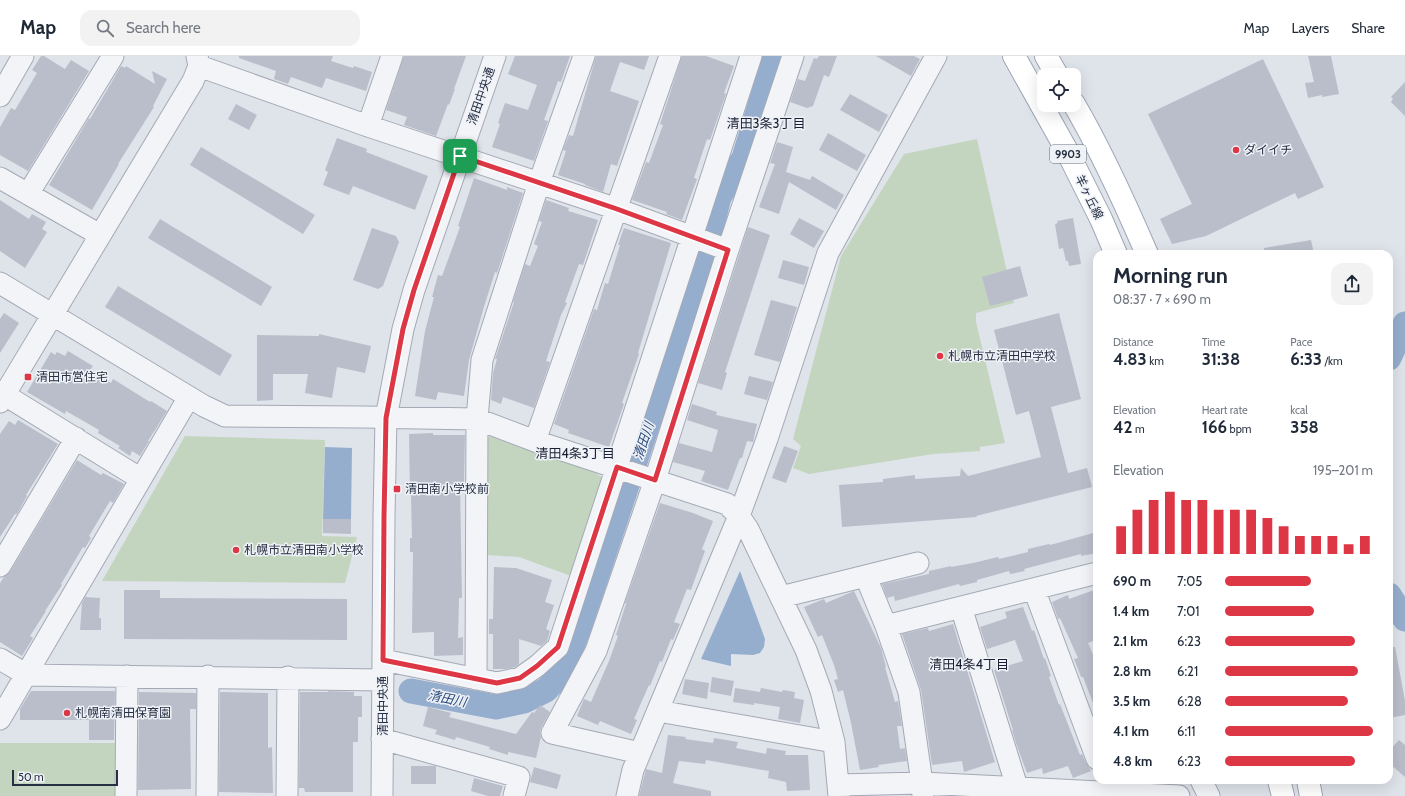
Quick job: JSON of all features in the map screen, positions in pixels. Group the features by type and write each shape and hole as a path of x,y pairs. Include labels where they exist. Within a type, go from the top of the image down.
{"main road":[{"name":"羊ヶ丘線","path":"1014,56 1066,149 1101,219 1114,250"},
{"path":"1046,56 1053,68"},
{"name":"9903","path":"1078,112 1128,210 1145,250"},
{"path":"1280,784 1283,796"},
{"path":"1309,784 1312,796"}],"street":[{"path":"0,96 23,56"},
{"path":"28,194 113,56"},
{"path":"368,126 392,56"},
{"name":"清田中央通","path":"382,796 386,418 403,329 414,290 495,56"},
{"path":"476,679 477,419 482,360 539,183 584,56"},
{"path":"535,441 670,56"},
{"path":"0,660 27,675 288,677 383,670 476,679 497,683 520,678 537,666 558,647 620,468 695,239 750,56"},
{"path":"640,753 552,733 596,651 724,249 793,56"},
{"path":"627,796 633,770 739,516 767,439 828,253 936,56"},
{"path":"141,479 76,438 2,396 193,81 198,61 368,126 617,209 724,249"},
{"path":"0,178 100,235"},
{"path":"0,282 204,406 225,416 477,419 535,441 727,504 739,516 748,529 806,650 822,691 834,742 839,791 1107,786 1179,796"},
{"path":"0,719 189,397"},
{"path":"0,566 76,438"},
{"path":"781,597 918,563"},
{"path":"886,626 1093,574"},
{"path":"866,577 886,626 909,692 923,789"},
{"path":"1034,589 1093,748"},
{"path":"961,607 1017,787"},
{"path":"126,676 126,796"},
{"path":"207,796 208,676"},
{"path":"287,796 288,677"},
{"path":"658,711 834,742"},
{"path":"382,739 519,777 514,796"},
{"path":"1204,784 1209,796"}],"green space":[{"path":"977,139 1014,303 976,313 976,322 1005,443 980,447 980,451 933,454 809,474 793,468 801,446 793,439 841,256 904,154"},
{"path":"185,436 325,440 322,536 357,537 345,583 102,581"},
{"path":"490,436 590,469 603,478 571,576 519,557 486,555 486,440"},
{"path":"0,743 116,743 116,796 0,796"}],"water":[{"path":"325,447 352,448 351,519 323,519"},
{"path":"740,571 765,639 764,647 760,653 753,655 731,654 731,666 701,659"}],"building":[{"path":"41,56 44,56 65,69 71,60 89,71 28,171 0,155 0,127 11,108 15,110 37,73 32,70"},
{"path":"239,56 333,56 331,61 372,72 366,91 326,78 322,88 291,77 288,84 274,79 276,71 239,58"},
{"path":"404,56 466,56 449,105 448,104 436,136 404,125 407,117 386,110"},
{"path":"515,56 570,56 561,82 558,81 544,120 548,121 534,161 492,147 505,103 528,110 537,85 508,74"},
{"path":"596,56 649,56 644,70 620,62 610,91 639,101 617,166 611,164 603,192 558,175 566,151 563,150 569,135 573,136"},
{"path":"682,56 706,56 734,66 710,140 707,139 694,178 697,179 682,220 666,214 667,212 632,200 646,162 649,163 663,125 660,124"},
{"path":"819,56 837,56 829,77 824,75 813,106 807,108 790,102 798,79 805,81 814,58 817,59"},
{"path":"876,56 914,56 920,59 911,76"},
{"path":"1308,56 1331,56 1339,94 1308,98 1305,83 1314,82"},
{"name":"ダイイチ","path":"1263,59 1324,187 1298,199 1295,193 1206,236 1172,244 1160,219 1192,204 1148,114"},
{"path":"121,66 125,68 126,66 155,84 152,71 167,79 153,106 154,107 118,164 92,210 49,185"},
{"path":"1405,82 1405,116 1391,102 1393,99 1391,97"},
{"path":"850,94 888,115 879,132 840,110"},
{"path":"236,104 257,115 249,130 228,119"},
{"path":"828,133 866,155 857,171 819,150"},
{"path":"337,138 367,149 366,152 428,176 415,210 353,186 349,195 323,185 328,172 325,170"},
{"path":"777,142 793,147 786,172 810,180 812,176 844,195 836,210 789,182 779,214 759,207 775,164 770,163"},
{"path":"201,147 315,215 303,234 190,165"},
{"path":"474,178 507,190 507,187 523,193 497,273 495,272 483,310 469,360 464,396 438,392 436,400 415,396 425,331 434,297 432,297 438,275 442,276 460,227 458,226"},
{"path":"0,200 29,219 32,214 46,222 42,229 47,232 25,268 0,251"},
{"path":"546,200 569,208 568,211 598,220 583,265 579,264 565,302 567,303 561,315 546,361 550,362 534,408 503,397 501,404 491,400 493,373 497,359 495,359 525,264 530,266 538,246 534,244 542,222 539,221"},
{"path":"799,218 824,231 814,248 790,234"},
{"path":"1073,218 1081,264 1069,266 1068,261 1066,261 1063,248 1059,249 1055,224 1058,223 1057,221"},
{"path":"160,219 272,287 261,306 148,238"},
{"path":"748,227 770,235 725,372 727,373 722,390 698,383"},
{"path":"372,228 396,236 399,242 383,286 378,289 353,280"},
{"path":"624,228 671,243 638,353 639,354 622,403 624,404 609,447 568,433 569,430 554,424 594,309 597,310 605,283 608,284"},
{"path":"1311,240 1313,250 1264,250 1264,248"},
{"path":"783,260 809,267 804,285 778,278"},
{"path":"1020,266 1028,296 990,306 982,277"},
{"path":"118,286 232,355 220,376 105,307"},
{"path":"771,300 797,307 780,362 754,355"},
{"path":"4,313 19,323 0,353 0,319"},
{"path":"1059,313 1081,399 1051,407 1068,473 1087,468 1092,487 976,516 977,517 842,527 839,485 883,482 883,479 915,475 915,479 960,476 961,468 968,476 1041,457 1029,411 1016,415 994,330"},
{"path":"319,334 371,346 365,373 337,367 332,398 305,393 308,374 273,374 273,400 257,401 257,335 319,336"},
{"path":"68,351 93,366 90,370 111,383 113,379 167,411 140,456 132,451 130,456 118,448 120,446 98,433 99,430 66,411 65,414 27,392 51,352 55,355 57,352 65,356"},
{"path":"749,376 773,382 767,400 744,394"},
{"path":"692,404 717,412 716,415 757,424 753,442 747,441 742,458 740,458 728,490 701,481 705,471 673,462 679,443 712,452 718,430 687,420"},
{"path":"18,420 58,444 26,495 27,496 17,514 15,514 0,537 0,434 9,421 15,425"},
{"path":"433,433 433,435 465,435 464,483 460,483 462,598 459,598 458,638 463,637 463,655 434,656 434,632 412,633 413,552 410,552 410,538 412,538 409,434"},
{"path":"784,446 798,451 786,483 772,478"},
{"path":"77,460 101,475 103,473 124,484 113,503 110,501 89,536 91,538 85,548 83,547 61,584 62,585 30,636 33,638 22,656 0,642 0,583 10,572"},
{"path":"660,503 713,521 702,549 705,551 691,590 687,589 674,622 680,624 673,640 671,639 662,662 660,661 650,686 649,685 634,719 637,720 631,734 600,721 598,725 577,716 584,699 591,702 609,661 618,636 616,635 626,604 625,603"},
{"path":"323,519 351,519 351,534 323,533"},
{"path":"1093,533 1093,554 1081,556 1081,554 1024,569 1025,571 1010,574 1009,571 977,580 977,582 960,586 959,584 895,601 894,596 887,598 882,584 929,574 929,571 951,566 998,557 999,559 1028,552 1028,549 1050,545"},
{"path":"494,567 516,568 552,580 545,602 554,605 546,629 550,631 547,641 541,646 519,639 519,664 515,667 506,669 493,669 493,634 489,634 489,619 493,619"},
{"path":"124,590 160,590 160,598 347,599 347,640 124,639"},
{"path":"1093,590 1093,641 1088,643 1093,655 1093,703 1074,659 1078,658 1060,618 1058,619 1052,602 1068,595 1069,599"},
{"path":"854,591 881,648 895,702 898,701 902,726 897,726 900,749 905,748 907,761 878,765 879,767 860,770 843,690 838,692 834,680 838,679 822,635 818,637 804,607 824,599 826,603"},
{"path":"85,597 100,598 99,618 101,618 101,630 80,630 82,603"},
{"path":"1023,607 1032,631 1034,630 1044,659 1045,658 1051,676 1049,677 1059,705 1060,704 1080,755 1082,754 1091,771 1073,778 1068,766 1043,774 1042,768 1027,773 1017,746 994,670 1023,661 1015,640 987,649 980,627 1007,618 1005,612"},
{"path":"953,624 995,762 964,772 962,761 932,765 921,690 902,634 928,628 929,631"},
{"path":"1393,647 1395,647 1405,701 1405,715 1393,717"},
{"path":"712,677 734,681 731,696 710,692"},
{"path":"685,679 709,683 707,699 682,694"},
{"path":"735,688 760,692 761,688 782,692 783,690 795,692 794,698 804,700 800,723 778,719 780,707 754,703 754,705 733,702"},
{"name":"札幌南清田保育園","path":"31,691 114,691 114,740 89,740 89,720 20,720 20,709"},
{"path":"139,692 196,693 196,709 190,709 191,789 138,790"},
{"path":"220,692 268,693 268,748 272,747 273,793 219,792"},
{"path":"300,692 354,692 354,696 362,696 362,717 358,717 358,742 353,742 353,792 305,792 304,788 299,788"},
{"path":"540,705 550,712 541,728 541,737 536,758 508,752 508,755 489,749 490,747 456,737 455,740 435,734 437,730 423,726 428,707 451,713 449,717 516,734 532,712 534,713"},
{"path":"668,735 713,743 714,738 738,742 736,748 766,754 767,748 786,751 785,755 808,755 810,790 787,791 786,782 768,778 769,771 706,760 705,764 679,761 673,783 711,791 711,796 639,796 646,769 662,773"},
{"path":"1399,740 1405,745 1405,777 1393,766 1393,747"},
{"path":"411,766 436,766 436,784 411,784"},
{"path":"534,767 561,775 557,789 530,782"},
{"path":"474,778 503,786 500,796 488,796 471,791"}],"waterway":[{"name":"清田川","path":"411,691 496,707 524,701 546,690 562,673 579,628 645,432 699,279 719,197 744,158 775,56"},
{"path":"1393,350 1405,324"},
{"path":"1393,601 1405,619"}],"place":[{"name":"ダイイチ","path":"1236,150"},
{"name":"札幌市立清田中学校","path":"940,356"},
{"name":"清田市営住宅","path":"28,377"},
{"name":"清田南小学校前","path":"397,489"},
{"name":"札幌市立清田南小学校","path":"236,550"},
{"name":"札幌南清田保育園","path":"67,713"}],"district":[{"name":"清田3条3丁目","path":"766,123"},
{"name":"清田4条3丁目","path":"575,453"},
{"name":"清田4条4丁目","path":"969,664"}],"route":[{"path":"460,156 617,209 728,250 655,480 617,467 558,647 537,666 520,678 497,683 383,660 386,418 403,329 414,290 460,156"}]}
